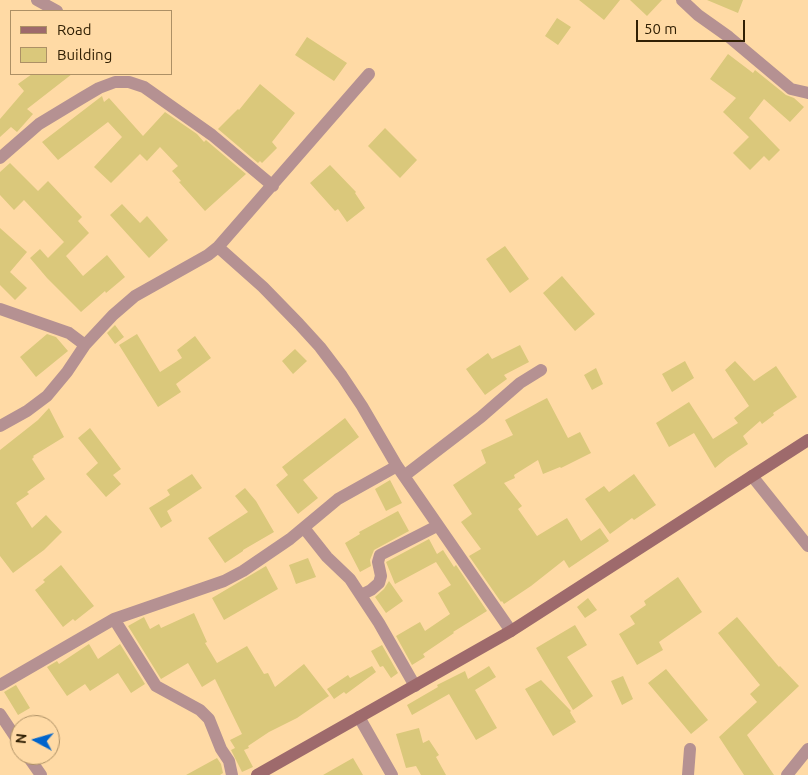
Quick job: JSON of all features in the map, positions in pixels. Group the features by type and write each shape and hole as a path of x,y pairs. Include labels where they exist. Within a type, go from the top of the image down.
{"street":[{"path":"37,0 55,10"},
{"path":"682,0 698,15 729,37 791,88 808,93"},
{"path":"0,426 27,411 47,396 67,372 85,345 113,315 135,296 208,255 218,247 369,74"},
{"path":"0,158 39,124 114,78 144,87 212,135 273,186"},
{"path":"218,247 263,287 320,347 362,406 437,526 510,631"},
{"path":"0,309 69,333 85,345"},
{"path":"0,685 114,619 224,581 243,571 304,528 338,499 401,471 481,417 520,383 541,370"},
{"path":"257,775 510,631 808,440"},
{"path":"752,476 808,546"},
{"path":"361,595 379,583 381,576 378,562 380,555 437,526"},
{"path":"304,528 327,557 350,579 379,623 415,686"},
{"path":"114,619 156,686 200,710 209,719 221,748 229,761 232,775"},
{"path":"0,714 10,729"},
{"path":"359,717 392,775"},
{"path":"688,775 690,749"},
{"path":"787,775 808,749"}],"building":[{"path":"579,0 620,0 604,20"},
{"path":"630,0 662,0 647,16"},
{"path":"707,0 743,0 738,13"},
{"path":"557,18 571,27 558,45 545,36"},
{"path":"307,37 347,63 334,81 295,55"},
{"path":"728,54 753,73 755,70 804,107 790,122 764,99 749,118 780,150 769,161 764,156 750,170 733,153 749,137 723,112 736,98 710,79"},
{"path":"31,75 71,75 27,109 33,114 17,132 11,127 0,137 0,119 24,91 18,84"},
{"path":"260,84 295,113 272,142 277,148 262,163 260,161 258,163 218,129 239,110"},
{"path":"102,96 104,102 109,98 143,136 165,112 197,134 204,142 206,140 246,174 205,211 179,182 181,181 172,171 178,166 160,147 147,161 140,154 111,183 94,167 122,137 108,122 58,160 42,142"},
{"path":"385,128 417,160 400,178 368,146"},
{"path":"10,163 38,191 48,181 82,217 78,221 89,233 66,256 83,276 107,255 125,277 81,312 30,258 40,249 48,258 64,242 24,200 14,210 0,195 0,172"},
{"path":"330,165 356,192 365,208 347,222 338,209 335,211 310,183"},
{"path":"122,204 140,223 147,216 168,240 149,258 110,215"},
{"path":"0,228 27,252 10,272 27,288 15,300 0,285"},
{"path":"505,246 529,279 510,293 486,259"},
{"path":"562,276 595,314 575,331 543,293"},
{"path":"115,325 124,337 115,344 107,333"},
{"path":"47,334 56,337 68,351 36,377 20,357"},
{"path":"137,334 160,372 182,358 177,350 195,336 211,358 176,384 181,392 158,407 119,345"},
{"path":"520,345 529,362 504,375 507,379 485,395 466,369 488,353 492,359"},
{"path":"295,349 307,361 293,374 282,361"},
{"path":"685,361 694,378 672,392 662,374"},
{"path":"735,361 754,381 776,366 797,397 773,413 774,415 762,424 760,421 743,436 748,444 715,468 694,433 669,447 656,423 689,402 713,439 738,423 734,418 749,406 725,370"},
{"path":"596,368 603,384 592,390 584,375"},
{"path":"547,398 568,438 580,432 591,453 561,468 543,474 538,460 514,475 515,478 504,483 522,506 518,509 537,536 567,518 581,541 600,528 609,541 569,568 564,560 504,604 469,556 481,549 461,522 472,514 453,485 486,463 481,450 513,435 505,420"},
{"path":"49,408 64,437 33,456 32,459 45,479 16,503 32,528 46,515 62,532 44,550 13,573 0,556 0,450 38,420"},
{"path":"345,418 359,437 303,480 318,498 298,514 276,485 288,475 282,467"},
{"path":"90,428 121,469 113,475 121,484 106,497 86,474 98,463 78,438"},
{"path":"192,474 202,488 167,511 172,521 161,528 149,508 170,495 167,490"},
{"path":"634,474 656,505 634,520 632,518 610,534 585,499 604,486 609,492"},
{"path":"390,480 402,503 386,511 375,489"},
{"path":"245,488 256,501 274,532 225,563 208,538 248,512 235,496"},
{"path":"398,511 409,531 374,550 370,560 371,566 360,572 345,543 360,534 359,532"},
{"path":"429,539 437,554 443,550 454,567 456,565 487,611 453,632 423,654 425,657 412,665 396,636 420,622 425,631 450,614 438,593 451,585 436,562 395,584 386,562"},
{"path":"308,558 316,577 296,584 289,565"},
{"path":"61,565 94,606 75,621 73,619 63,627 35,590 45,582 43,580"},
{"path":"266,566 278,589 224,620 212,598"},
{"path":"678,577 702,612 659,642 663,650 637,665 619,634 635,624 630,616 646,605 644,601"},
{"path":"389,581 403,601 386,613 375,597 384,589"},
{"path":"588,598 597,610 585,618 577,607"},
{"path":"194,613 207,642 205,643 217,663 247,646 264,674 268,673 275,687 304,664 329,696 297,718 269,732 248,746 249,748 244,750 253,767 242,772 231,750 235,748 230,740 242,734 215,679 202,687 188,663 161,679 128,626 144,617 150,629 159,624 161,628"},
{"path":"737,617 779,667 799,686 747,735 774,775 744,775 719,737 757,702 750,694 760,685 718,633"},
{"path":"575,625 587,645 567,657 593,696 573,710 536,648"},
{"path":"89,644 98,659 120,644 145,684 131,693 118,673 90,691 85,684 67,696 47,667 57,661 59,664"},
{"path":"382,645 398,673 391,678 383,666 380,667 371,651"},
{"path":"372,666 376,672 346,694 344,692 334,699 327,689 348,675 350,678"},
{"path":"489,666 496,677 475,690 497,728 476,740 449,694 412,715 407,705 438,687 437,685 465,671 468,679"},
{"path":"666,669 708,720 691,734 648,683"},
{"path":"623,676 633,699 622,705 611,681"},
{"path":"541,680 571,711 576,722 553,736 525,689"},
{"path":"16,685 30,708 18,715 4,692"},
{"path":"419,728 423,743 429,740 439,755 436,757 446,775 421,775 416,766 406,768 396,734"},
{"path":"217,758 223,773 220,775 186,775"},
{"path":"353,758 363,775 323,775"}]}
